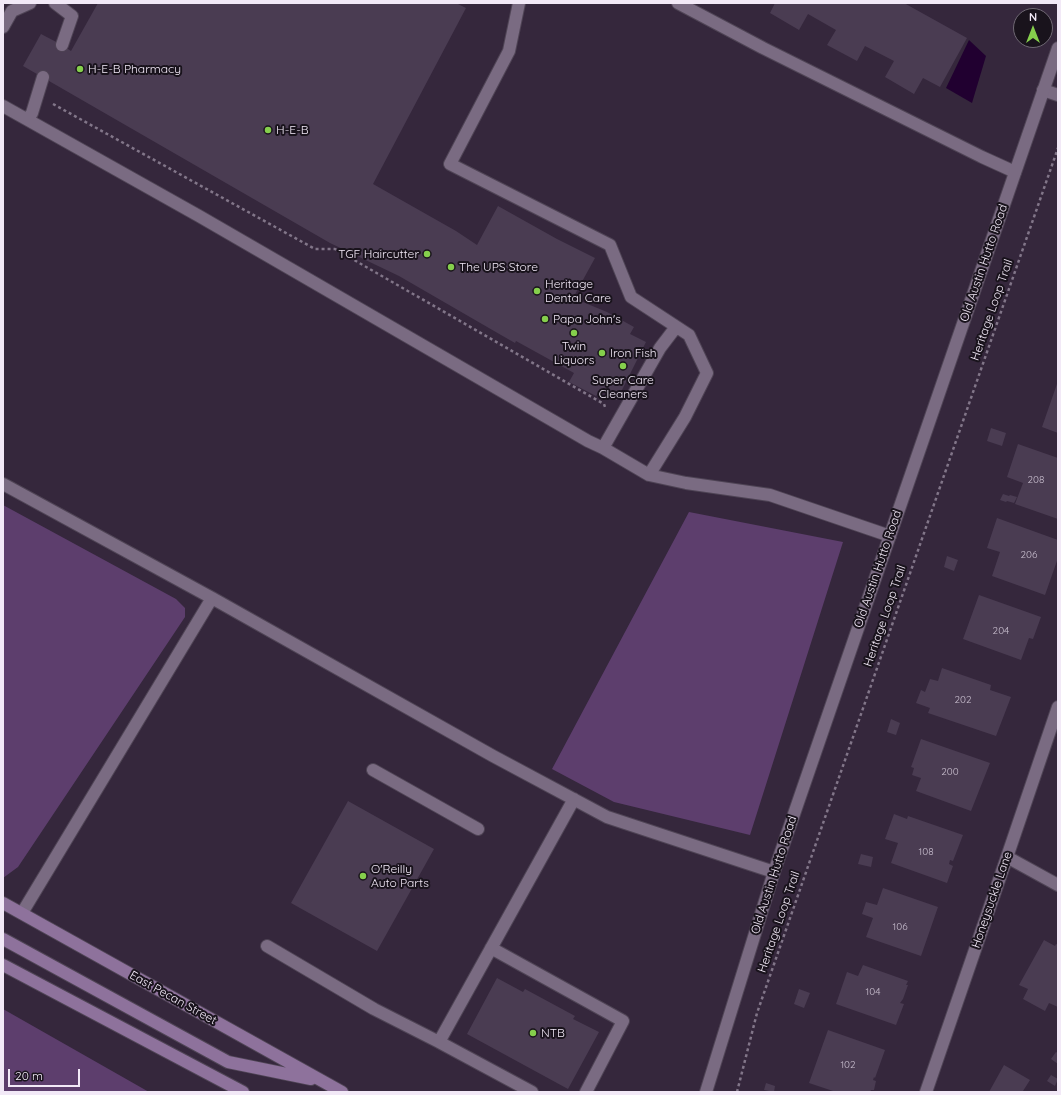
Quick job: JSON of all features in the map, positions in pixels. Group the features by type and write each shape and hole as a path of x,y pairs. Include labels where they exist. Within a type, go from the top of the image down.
{"main road":[{"name":"East Pecan Street","path":"3,903 342,1092"},
{"path":"3,939 228,1062 322,1081"},
{"path":"3,965 243,1092"}],"street":[{"path":"3,28 12,11 30,3"},
{"path":"55,3 72,16 62,45"},
{"path":"519,3 509,51 450,164 610,244 631,297 689,335 707,372 685,417 649,475"},
{"path":"678,3 770,52 1015,172"},
{"name":"Old Austin Hutto Road","path":"706,1092 774,872 1058,48"},
{"path":"28,119 32,113 43,77"},
{"path":"1043,90 1058,95"},
{"path":"3,106 200,216 649,475 686,483 770,494 890,536"},
{"path":"603,448 660,348 676,327"},
{"path":"3,484 212,598 493,756 607,817 774,872"},
{"path":"22,913 212,598"},
{"name":"Honeysuckle Lane","path":"926,1092 1058,708"},
{"path":"373,770 478,829"},
{"path":"439,1042 574,799"},
{"path":"1007,857 1058,885"},
{"path":"266,946 374,1009 532,1092"},
{"path":"491,948 623,1021 586,1092"}],"path":[{"path":"51,103 314,249 335,249 604,404 606,410"},
{"name":"Heritage Loop Trail","path":"737,1092 757,1012 1058,148"}],"shaded area":[{"path":"969,40 986,56 972,103 946,88"},
{"path":"3,505 176,599 185,608 185,617 18,867 3,878"},
{"path":"689,512 843,542 750,835 614,802 552,769"},
{"path":"3,1009 149,1092 3,1092"}],"building":[{"name":"H-E-B","path":"98,3 456,3 466,8 373,184 456,231 477,245 498,206 557,239 595,258 573,298 607,312 634,327 630,334 646,342 617,400 600,390 596,396 569,382 574,373 516,341 515,343 399,276 330,243 23,66 41,34 71,51"},
{"path":"775,3 904,3 967,38 940,87 923,78 914,94 885,77 894,61 865,46 857,61 827,45 836,30 808,14 799,30 770,13"},
{"path":"1058,381 1058,433 1042,427"},
{"path":"991,428 1006,433 1002,446 987,441"},
{"path":"1018,444 1058,458 1058,519 1015,504 1023,483 1007,477"},
{"path":"1003,494 1017,497 1014,503 1006,502 1000,500"},
{"path":"997,518 1058,540 1058,558 1045,595 992,576 1000,552 987,548"},
{"path":"947,556 958,560 954,571 944,567"},
{"path":"979,595 1041,617 1033,639 1029,638 1021,660 963,639"},
{"path":"942,668 991,685 990,690 1011,697 996,736 928,713 930,708 916,703 921,690 925,692 930,679 938,681"},
{"path":"891,719 900,723 896,735 887,732"},
{"path":"921,739 990,763 971,811 916,791 921,778 912,775 914,768 911,767"},
{"name":"O'Reilly Auto Parts","path":"348,801 434,849 377,951 291,903"},
{"path":"894,814 907,819 908,816 963,835 953,861 950,860 949,864 953,866 947,883 891,863 898,843 885,839"},
{"path":"861,854 873,857 871,867 858,864"},
{"path":"883,888 938,907 921,956 866,937 873,918 862,914 866,902 877,905"},
{"path":"1044,940 1055,946 1056,944 1058,945 1058,1007 1049,1003 1045,1011 1023,999 1028,989 1019,985"},
{"path":"863,965 908,981 903,999 900,1003 904,1004 896,1025 836,1004 847,972 858,976"},
{"name":"NTB","path":"497,978 523,992 525,989 575,1016 573,1019 599,1032 568,1089 467,1034"},
{"path":"799,989 810,993 804,1008 794,1004"},
{"path":"828,1030 885,1050 873,1080 876,1081 874,1090 871,1090 870,1092 836,1092 809,1083"},
{"path":"1056,1052 1058,1053 1058,1064 1051,1059"},
{"path":"1004,1065 1030,1080 1023,1091 1026,1092 989,1092"},
{"path":"1051,1075 1058,1079 1055,1086 1047,1081"},
{"path":"766,1083 775,1086 774,1092 764,1090"}],"place":[{"name":"H-E-B Pharmacy","path":"80,69"},
{"name":"H-E-B","path":"268,130"},
{"name":"TGF Haircutter","path":"427,254"},
{"name":"The UPS Store","path":"451,267"},
{"name":"Heritage Dental Care","path":"537,291"},
{"name":"Papa John's","path":"545,319"},
{"name":"Twin Liquors","path":"574,333"},
{"name":"Iron Fish","path":"602,353"},
{"name":"Super Care Cleaners","path":"623,366"},
{"name":"O'Reilly Auto Parts","path":"363,876"},
{"name":"NTB","path":"533,1033"}]}
